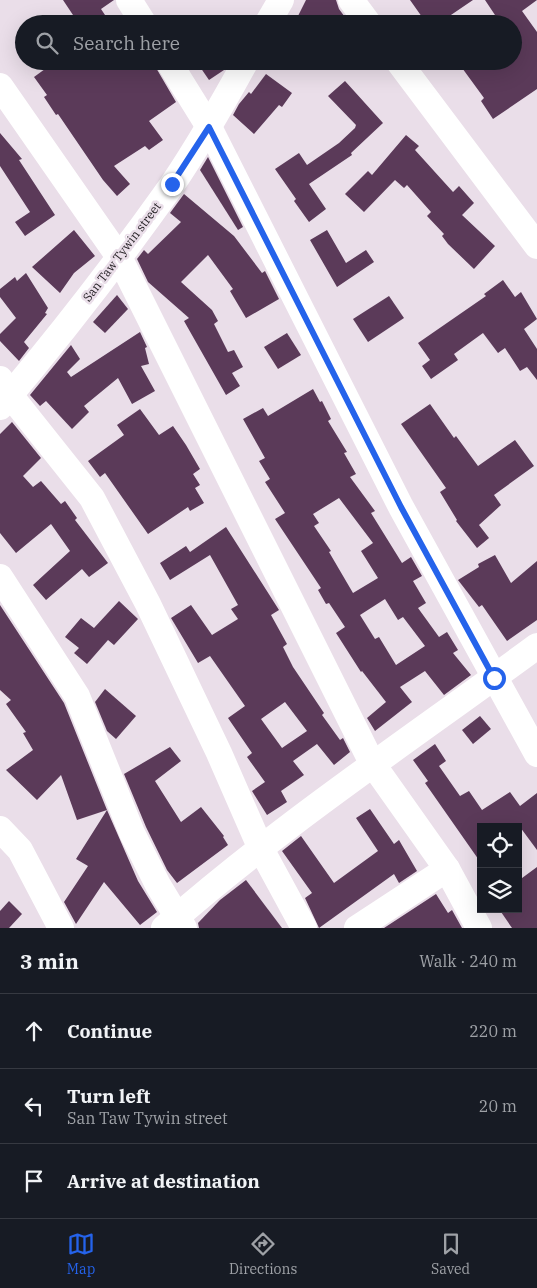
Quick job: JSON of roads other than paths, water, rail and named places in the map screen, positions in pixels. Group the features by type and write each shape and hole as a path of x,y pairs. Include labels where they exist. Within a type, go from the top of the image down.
{"street":[{"path":"129,0 138,15"},
{"path":"272,15 281,0"},
{"path":"351,0 362,15"},
{"path":"174,70 209,127 401,507 537,754"},
{"name":"San Taw Tywin street","path":"3,394 119,257 172,184 209,127 241,70"},
{"path":"405,70 537,246"},
{"path":"0,86 119,257 372,763 447,869 479,928"},
{"path":"3,394 92,498 152,613 219,753 261,849 304,928"},
{"path":"0,577 77,696 132,833 158,884 175,924 261,849 372,763 537,646"},
{"path":"0,829 20,850 61,928"},
{"path":"357,928 447,869"}]}
